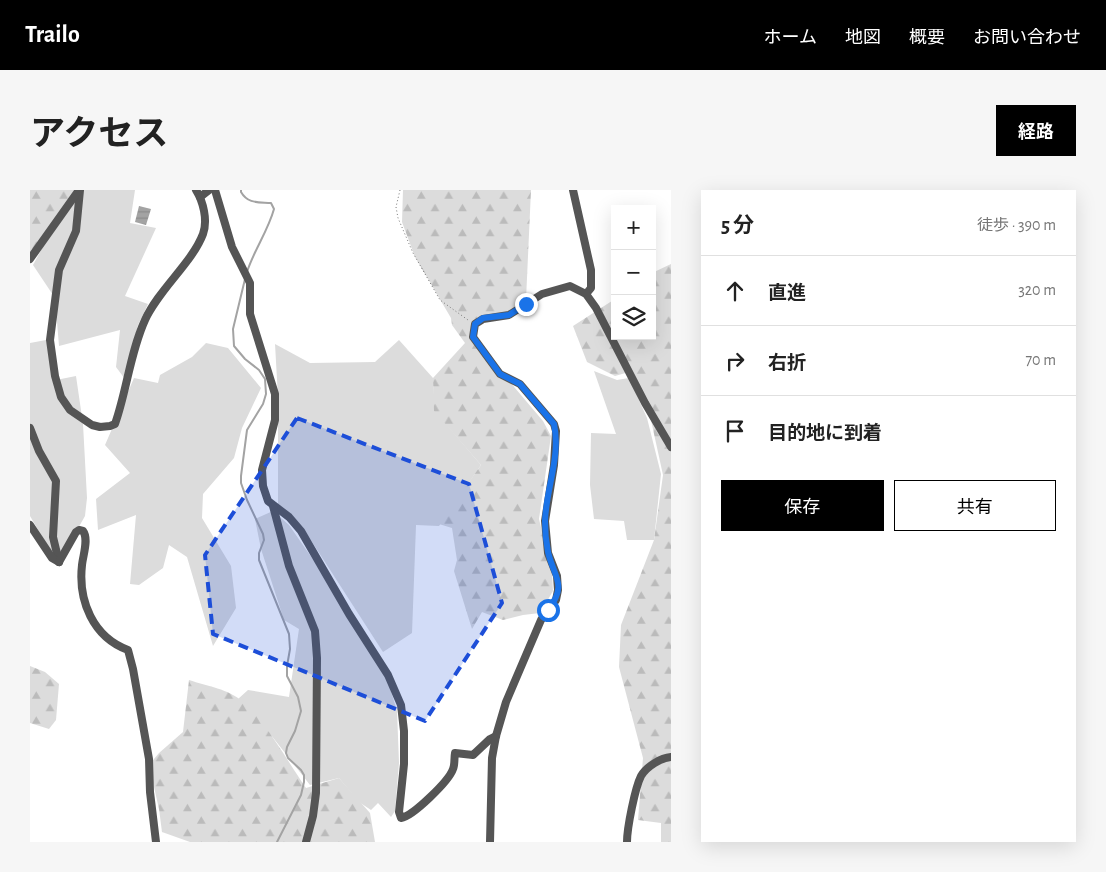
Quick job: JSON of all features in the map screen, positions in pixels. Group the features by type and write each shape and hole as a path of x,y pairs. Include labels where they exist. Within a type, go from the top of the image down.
{"street":[{"path":"80,190 76,231 59,270 50,340 54,376 66,406 83,420 100,427 115,424 135,347 145,320 161,293 191,255 203,234 205,216 198,193 209,190"},
{"path":"30,259 80,190"},
{"path":"215,190 232,247 250,283 250,314 275,394 275,420 262,470 263,486 268,501 289,517 301,532 388,675 400,705 404,731 404,764 399,812 401,818 407,817 416,810 442,784 453,769 455,753 473,755 490,739 496,736"},
{"path":"573,190 591,270 591,288 586,294"},
{"path":"490,842 492,758 496,736 506,702 541,620 556,600 558,590 558,576 548,553 545,521 554,465 556,431 554,424 520,384 500,374 473,337 475,324 483,318 509,315 542,294 570,286 586,294 596,308 645,403 671,447"},
{"path":"30,428 38,452 56,481 53,537 59,562"},
{"path":"273,506 289,566 315,631 317,658 316,793 313,816 306,842"},
{"path":"30,525 52,558 59,562"},
{"path":"59,562 76,532 79,530 83,531 86,536 82,567 84,603 93,623 100,632 115,645 128,650 133,669 149,759 150,792 156,842"},
{"path":"627,842 631,815 642,774 661,759 671,757"}],"path":[{"path":"400,190 396,207 398,218 413,253 440,300 457,314 475,324"}],"highlighted area":[{"path":"297,418 469,484 502,603 425,721 213,634 205,555"}],"green space":[{"path":"30,190 79,190 30,257"},
{"path":"77,190 135,190 130,223 156,228 125,296 148,304 138,325 125,379 116,367 120,330 59,346 55,298 33,265"},
{"path":"403,190 531,190 526,300 506,315 483,319 470,335 543,421 551,436 539,519 552,573 553,591 540,613 503,620 482,612 472,629 454,571 457,560 452,528 439,524 481,465 434,411 433,378 465,343 452,325 451,318 415,257 402,222"},
{"path":"671,264 671,842 661,842 661,823 638,820 643,758 619,667 621,625 654,540 663,475 649,411 629,372 615,376 587,362 573,326 611,302 611,340 656,340 656,271"},
{"path":"46,340 56,380 76,376 83,424 87,498 85,516 59,562 30,516 30,343"},
{"path":"399,340 433,378 435,411 481,465 439,526 416,525 412,633 383,652 305,531 278,506 278,397 275,344 310,363 375,362"},
{"path":"206,343 228,348 261,388 242,428 234,458 203,494 202,518 231,566 236,608 213,646 187,557 169,545 163,568 139,585 130,584 136,515 98,530 96,499 130,473 105,445 134,378 158,383 160,375 192,357"},
{"path":"594,371 617,380 629,378 647,418 661,474 654,540 627,540 624,521 594,519 590,485 591,433 616,434"},
{"path":"273,511 289,525 380,656 397,711 399,763 395,811 391,817 378,803 371,810 359,802 339,778 310,785 271,735 238,699 248,690 289,697 299,629 284,620 261,549 255,519"},
{"path":"30,666 45,672 59,684 56,720 49,729 30,723"},
{"path":"189,680 225,691 252,710 306,788 339,778 370,813 375,842 190,842 162,832 149,765 159,753 183,732"}],"shaded area":[{"path":"139,206 151,209 146,225 135,222"}],"waterway":[{"path":"241,190 247,199 254,202 271,203 274,209 247,272"},
{"path":"245,279 233,329 234,346 245,359 259,370 265,379 266,394 263,404 247,430 241,483 263,534 264,540 259,553 259,560 289,634 290,649 287,676 298,697 301,711 286,753 288,758 301,770 304,775 304,782 301,795 277,842"}],"route":[{"path":"526,304 509,315 483,318 475,324 473,337 500,374 520,384 554,424 556,431 554,465 545,521 548,553 558,576 558,590 556,600 548,610"}]}
